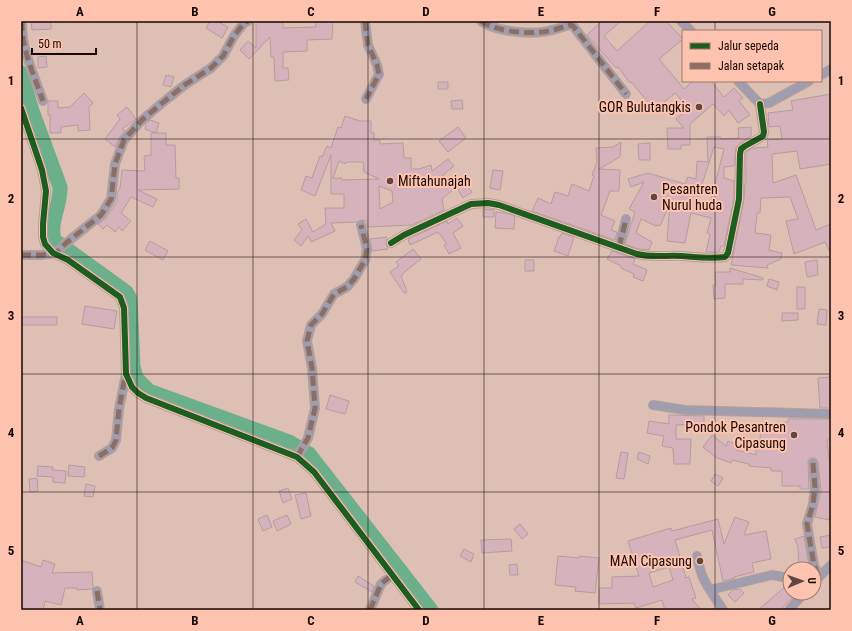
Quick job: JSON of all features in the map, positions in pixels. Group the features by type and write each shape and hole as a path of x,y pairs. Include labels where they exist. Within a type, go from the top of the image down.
{"street":[{"path":"22,21 22,36 43,101"},
{"path":"21,255 55,252 101,214 111,199 115,164 124,140 142,120 167,99 186,84 211,68 223,56 234,36 244,23 248,21"},
{"path":"365,21 368,45 377,65 379,74 366,99"},
{"path":"480,21 496,28 540,33 569,25 573,26 626,94"},
{"path":"681,21 690,30"},
{"path":"822,74 831,69"},
{"path":"739,82 765,104"},
{"path":"765,104 807,82"},
{"path":"391,243 404,234 471,204 488,203 499,205 644,256 725,258 728,253 739,199 740,154 742,149 762,136 764,132 765,104"},
{"path":"21,108 42,170 46,191 43,237 45,244 120,296 124,308 126,374 119,409 116,440 112,448 99,456"},
{"path":"619,247 626,219"},
{"path":"298,456 308,438 315,408 312,368 307,341 311,325 322,314 334,294 351,283 365,260 367,249 361,225"},
{"path":"126,374 132,387 146,398 298,456 314,472 419,610"},
{"path":"653,405 685,410 831,414"},
{"path":"813,462 815,487 813,504 807,524 813,561"},
{"path":"697,556 703,582 724,610"},
{"path":"822,574 831,565"},
{"path":"370,610 381,584 392,575"},
{"path":"710,590 772,575 782,577"},
{"path":"97,591 100,610"},
{"path":"789,610 797,601"}],"building":[{"path":"31,21 51,21 51,29 32,30"},
{"path":"210,21 217,21 228,27 222,38 206,28"},
{"path":"256,21 283,21 283,28 316,27 315,21 333,21 332,39 307,40 307,51 283,52 283,68 288,68 289,80 275,81 274,57 271,57 270,37 249,59 240,50 248,41 256,48"},
{"path":"602,21 621,21 604,36 617,51 650,21 666,21 682,38 682,40 659,59 684,89 692,82 712,82 724,97 734,88 743,98 739,101 750,115 738,123 729,110 724,116 713,104 690,124 690,145 681,145 681,149 668,149 667,128 684,128 676,119 688,108 675,93 655,110 631,82 630,83 618,67 616,68 587,35"},
{"path":"46,56 47,67 38,68 38,57"},
{"path":"166,75 174,77 171,87 163,85"},
{"path":"438,82 448,82 448,89 438,89"},
{"path":"84,93 93,103 89,107 90,130 78,131 78,125 61,127 61,133 50,133 48,101 58,101 58,108 70,107"},
{"path":"831,94 831,164 800,169 797,151 772,154 773,183 796,175 816,230 831,224 831,254 825,242 794,254 786,221 798,219 790,197 761,198 760,213 757,213 755,233 771,235 769,250 782,253 781,259 767,265 768,268 731,265 744,200 746,184 746,152 752,148 768,147 767,140 782,139 780,126 769,127 768,113 793,110 791,101"},
{"path":"462,100 463,109 452,109 451,101"},
{"path":"127,107 136,119 122,129 125,131 119,138 115,147 105,139 120,119 117,115"},
{"path":"345,116 360,121 371,121 371,133 374,133 374,140 380,140 380,144 403,143 404,158 411,158 411,169 419,169 431,165 432,171 448,159 454,166 443,175 454,189 442,199 444,210 412,225 367,227 367,221 362,220 357,222 331,223 335,231 311,242 308,236 301,246 294,240 302,230 298,224 306,219 313,232 326,224 325,208 344,208 344,194 331,194 331,155 315,196 301,190 306,176 312,178 320,156 322,157 327,146 331,148 338,127 341,128","holes":["339,161 345,164 346,162 363,162 364,172 379,179 342,180 342,178 333,178","379,186 392,191 393,202 380,209"]},
{"path":"150,120 159,123 156,133 145,129 146,123"},
{"path":"458,127 466,138 448,152 439,141"},
{"path":"751,127 751,136 736,147 734,166 724,167 724,178 734,181 734,198 724,246 721,246 719,252 706,252 710,234 707,233 711,218 691,213 685,243 667,241 670,203 660,226 656,226 641,219 636,233 652,242 649,250 638,249 625,244 635,212 629,209 644,182 631,187 628,179 648,173 685,184 688,177 696,179 697,161 708,162 707,137 721,137 721,139 739,138 738,128","holes":["714,147 724,149 710,204 697,200"]},
{"path":"151,133 166,133 166,145 175,145 176,178 179,178 179,189 138,190 157,199 153,207 131,197 121,213 131,221 122,231 119,227 115,232 107,225 103,229 98,224 106,218 118,200 117,193 120,188 122,170 145,170 144,156 151,155"},
{"path":"621,142 620,157 599,169 620,170 619,191 610,191 601,215 615,221 611,230 617,232 615,240 532,211 538,198 551,204 555,192 568,196 572,184 589,191 594,176 592,175 597,162 596,148 613,147"},
{"path":"650,143 650,160 639,160 638,144"},
{"path":"493,170 503,171 500,190 490,188"},
{"path":"465,183 472,192 463,198 457,188"},
{"path":"483,209 494,210 494,217 483,217"},
{"path":"496,212 515,216 514,229 495,228"},
{"path":"457,218 463,226 453,233 461,248 449,254 444,245 447,244 438,232 410,245 408,239 447,221 448,224"},
{"path":"562,233 574,237 568,256 554,251"},
{"path":"387,237 386,244 388,249 372,251 370,239"},
{"path":"150,241 168,251 163,260 145,250"},
{"path":"413,249 421,259 401,276 407,292 404,293 390,272 399,266 396,262"},
{"path":"612,251 635,259 633,264 647,270 643,281 633,277 634,274 607,259"},
{"path":"525,260 534,260 534,271 525,271"},
{"path":"817,260 818,275 807,277 805,262"},
{"path":"730,268 763,278 763,280 743,279 743,284 725,284 725,298 714,299 713,285 716,285 715,272 730,272"},
{"path":"769,279 779,282 777,290 767,286"},
{"path":"797,287 805,287 805,309 797,309"},
{"path":"85,306 117,311 114,329 82,324"},
{"path":"819,309 827,310 826,325 817,324"},
{"path":"782,313 798,313 798,320 782,321"},
{"path":"22,317 57,317 57,325 22,325"},
{"path":"831,377 831,408 820,408 818,378"},
{"path":"330,395 349,401 345,414 326,409"},
{"path":"669,415 704,416 704,424 676,425 676,439 691,439 690,464 674,464 673,448 662,446 664,436 647,433 649,421 669,424"},
{"name":"Pondok Pesantren Cipasung","path":"788,419 831,419 831,440 827,440 831,475 831,513 829,520 815,517 821,490 818,463 816,458 810,458 808,461 809,489 800,489 800,486 782,486 782,471 771,471 771,468 749,466 749,464 732,460 731,463 717,458 703,447 712,435 726,446 728,441 738,445 736,450 756,455 756,441 760,441 761,423 775,425 775,423 788,422"},
{"path":"621,452 628,453 624,479 616,478"},
{"path":"639,452 650,456 648,464 637,459"},
{"path":"69,465 85,467 84,477 68,476"},
{"path":"38,466 53,467 52,470 66,471 65,483 53,482 53,477 37,476"},
{"path":"715,474 723,478 718,486 711,481"},
{"path":"37,478 38,491 30,492 29,479"},
{"path":"86,484 95,486 93,497 84,496"},
{"path":"288,488 292,499 283,503 279,491"},
{"path":"306,493 311,516 301,519 295,495"},
{"path":"267,515 272,527 263,531 258,519"},
{"path":"287,515 291,524 277,531 273,521"},
{"path":"735,517 749,522 744,535 766,531 771,559 752,563 754,572 723,581 712,530 675,540 686,578 689,577 696,598 692,599 701,610 665,610 662,600 636,608 634,603 599,604 599,588 612,588 612,577 639,576 628,541 671,528 672,531 718,519 724,544","holes":["669,567 673,580 653,587 649,573"]},
{"path":"520,524 528,534 522,539 514,529"},
{"path":"831,535 831,547 822,548 820,537"},
{"path":"804,536 808,561 799,561 798,547 795,539"},
{"path":"511,539 512,551 482,553 481,540"},
{"path":"464,549 474,554 471,562 460,556"},
{"path":"558,556 599,558 595,593 575,591 576,587 555,585"},
{"path":"21,560 41,567 43,560 55,564 52,573 92,572 93,587 92,589 77,590 77,588 65,588 61,605 45,601 43,610 21,610"},
{"path":"517,564 518,575 510,575 509,565"},
{"path":"358,576 374,586 372,592 355,582"},
{"path":"740,589 744,593 735,602 728,595 733,590"},
{"path":"782,589 782,601 789,601 780,610 758,610"}],"waterway":[{"path":"21,73 31,108 60,187 59,200 53,227 54,240 126,292 130,299 133,366 136,378 149,391 289,442 309,454 431,610"}],"marked path":[{"path":"22,21 22,31 26,51 43,101"},
{"path":"21,255 56,253 101,215 111,199 115,164 124,140 142,120 167,99 186,84 211,68 223,56 234,36 244,23 248,21"},
{"path":"365,21 368,45 377,65 379,74 366,99"},
{"path":"481,21 494,27 527,33 545,32 569,25 573,26 626,94"},
{"path":"619,247 626,219"},
{"path":"297,457 308,438 315,408 312,368 307,341 311,325 322,314 334,294 347,287 354,279 365,260 367,249 361,225"},
{"path":"99,456 112,448 116,440 119,409 125,376"},
{"path":"813,463 815,487 813,504 807,524 813,561"},
{"path":"370,610 381,584 392,575"},
{"path":"97,591 100,610"}],"cycle path":[{"path":"391,243 404,235 471,204 488,203 499,205 637,254 708,258 725,257 728,253 739,199 741,149 763,136 764,132 760,104"},
{"path":"21,108 42,170 46,191 43,224 43,237 45,244 53,253 68,260 120,297 124,308 126,374 132,387 146,398 297,457 314,472 419,610"}],"place":[{"name":"GOR Bulutangkis","path":"699,107"},
{"name":"Miftahunajah","path":"390,181"},
{"name":"Pesantren Nurul huda","path":"654,197"},
{"name":"Pondok Pesantren Cipasung","path":"794,435"},
{"name":"MAN Cipasung","path":"700,561"}]}
